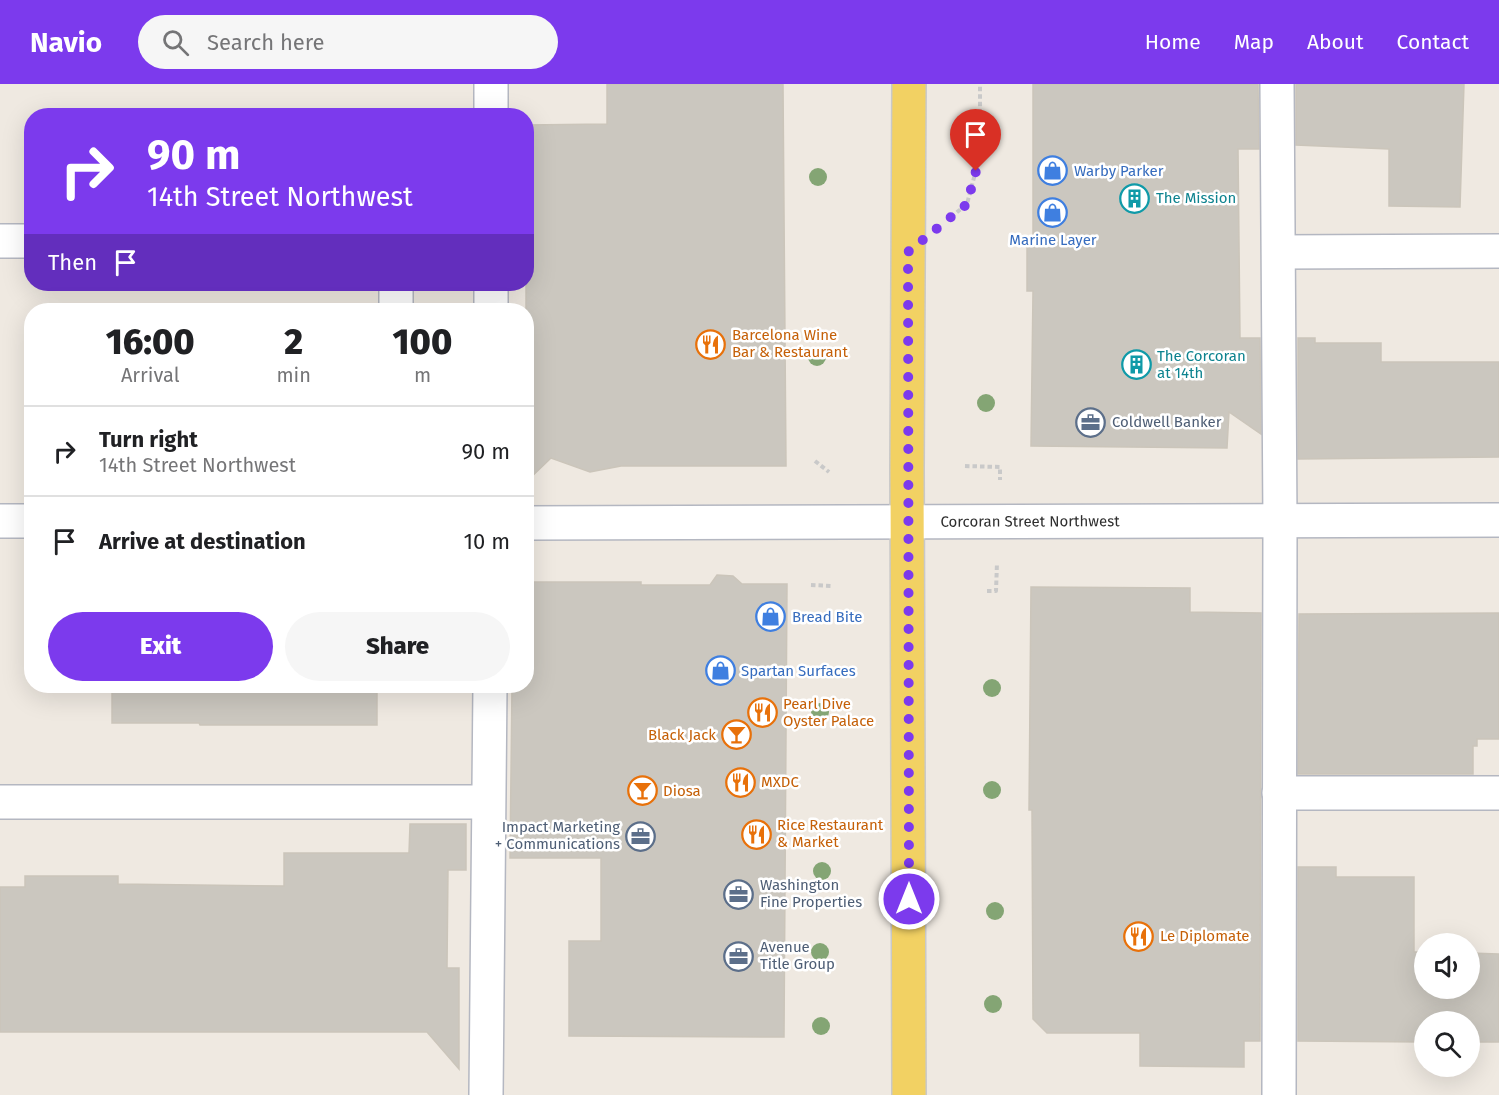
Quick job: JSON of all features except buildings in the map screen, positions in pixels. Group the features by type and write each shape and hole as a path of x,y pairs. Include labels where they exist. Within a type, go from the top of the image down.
{"main road":[{"path":"909,84 909,1095"}],"street":[{"path":"491,84 491,108"},
{"path":"1277,84 1280,1095"},
{"path":"0,241 24,241"},
{"path":"1279,252 1499,251"},
{"name":"Corcoran Street Northwest","path":"534,523 1499,520"},
{"path":"0,521 24,521"},
{"path":"486,1095 490,693"},
{"path":"1280,793 1499,793"},
{"path":"0,802 488,802"}],"path":[{"path":"908,252 967,204 980,155 980,84"},
{"path":"815,460 830,472"},
{"path":"966,465 1000,467 1000,487"},
{"path":"987,591 996,591 997,556"},
{"path":"811,585 832,586"}],"place":[{"name":"Warby Parker","path":"1053,171"},
{"name":"The Mission","path":"1135,198"},
{"name":"Marine Layer","path":"1053,213"},
{"name":"Barcelona Wine Bar & Restaurant","path":"711,344"},
{"name":"The Corcoran at 14th","path":"1136,365"},
{"name":"Coldwell Banker","path":"1091,422"},
{"name":"Bread Bite","path":"771,617"},
{"name":"Spartan Surfaces","path":"720,671"},
{"name":"Pearl Dive Oyster Palace","path":"762,713"},
{"name":"Black Jack","path":"737,735"},
{"name":"MXDC","path":"740,782"},
{"name":"Diosa","path":"642,791"},
{"name":"Rice Restaurant & Market","path":"756,834"},
{"name":"Impact Marketing + Communications","path":"641,836"},
{"name":"Washington Fine Properties","path":"739,894"},
{"name":"Le Diplomate","path":"1139,936"},
{"name":"Avenue Title Group","path":"739,956"}],"route":[{"path":"909,899 908,252 967,204 976,171"}]}
